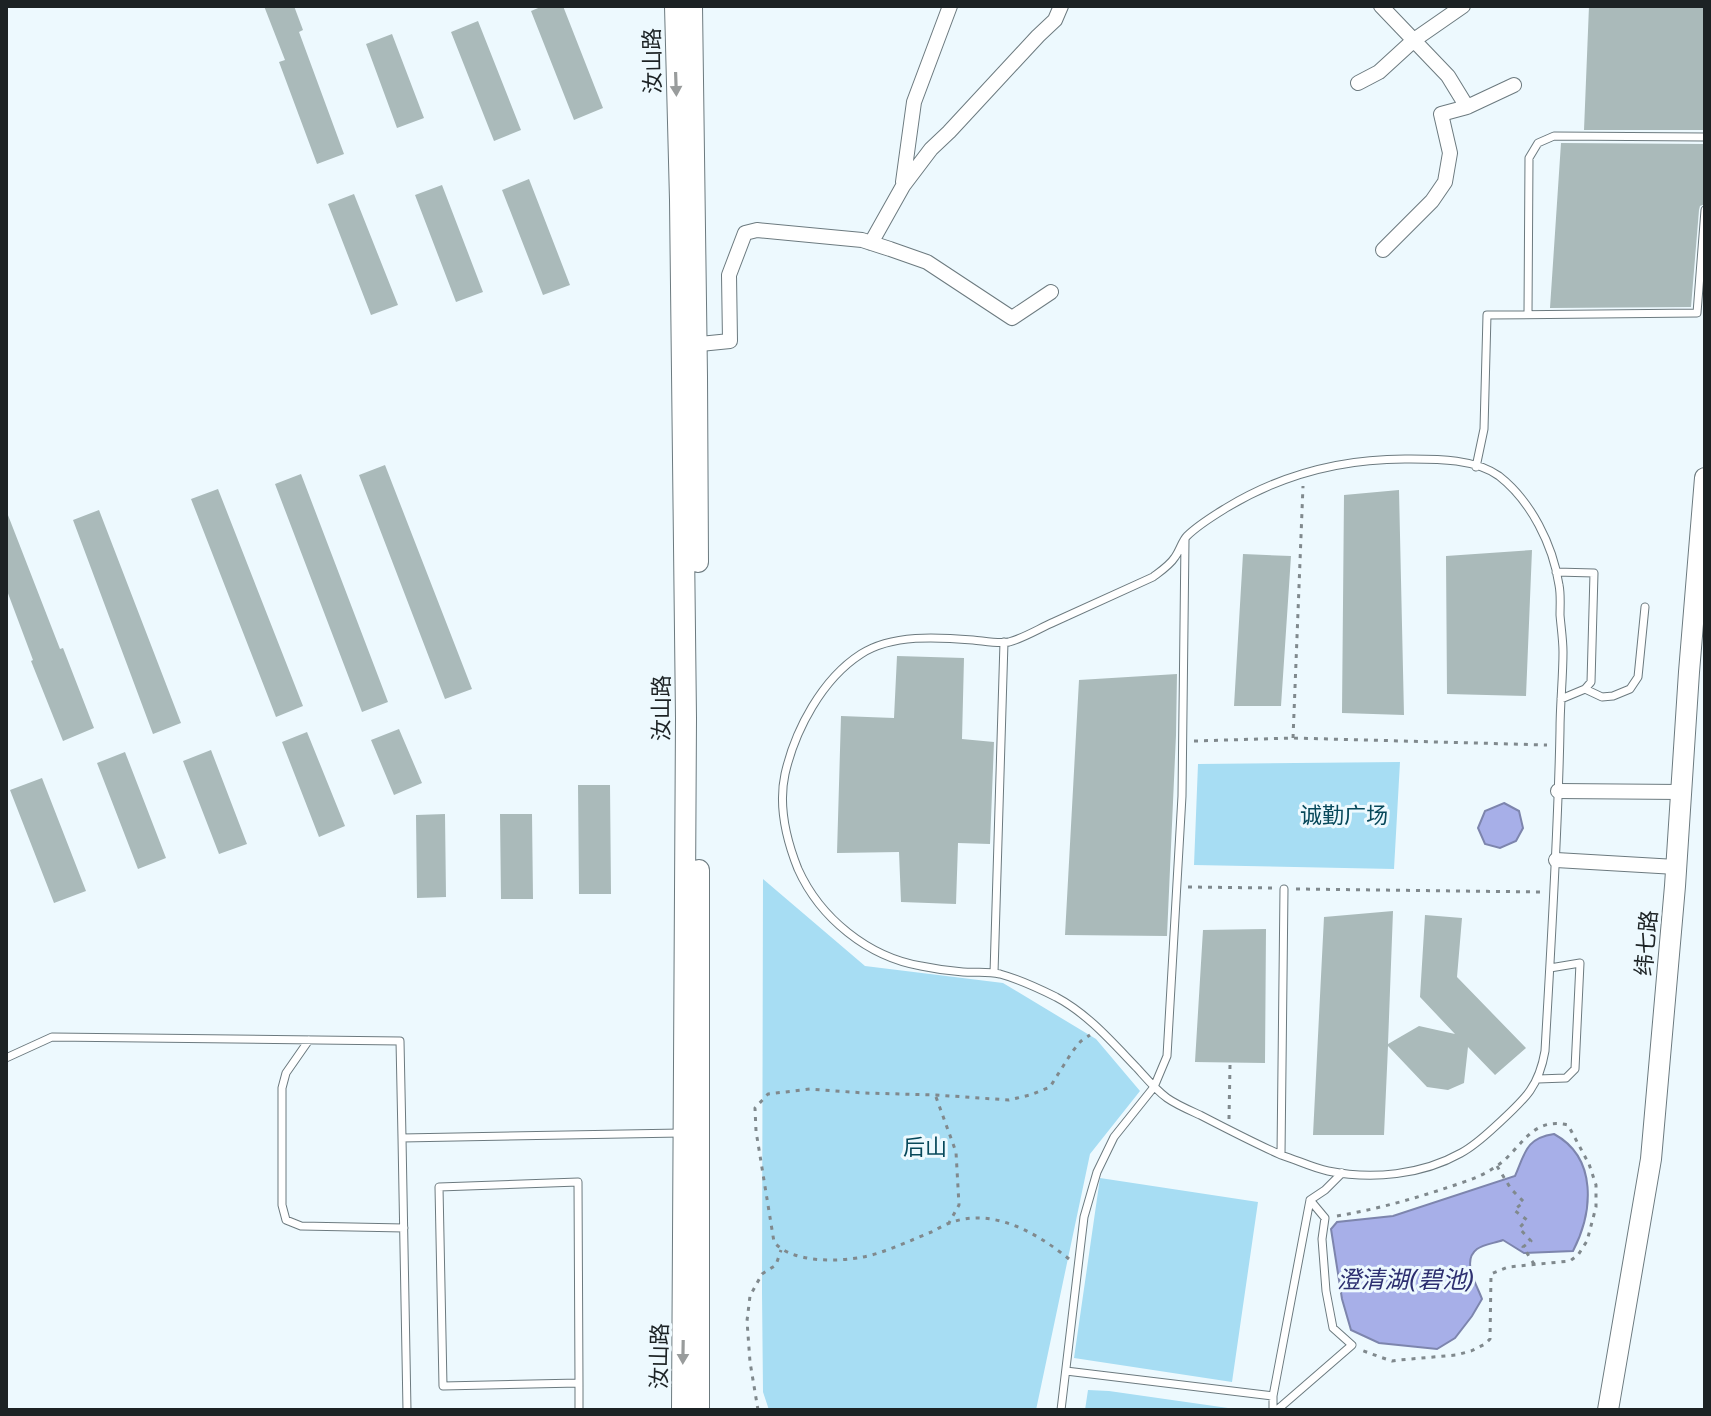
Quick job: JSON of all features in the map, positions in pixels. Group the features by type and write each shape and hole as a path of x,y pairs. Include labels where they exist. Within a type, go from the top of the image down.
{"street":[{"name":"汝山路","path":"675,6 680,200 689,346 699,1410"},
{"name":"汝山路","path":"682,1410 692,6"},
{"path":"903,186 914,102 950,6"},
{"path":"871,243 903,186 931,149 1055,20 1061,6"},
{"path":"1381,6 1448,76 1467,107"},
{"path":"1358,83 1379,72 1414,40 1463,6"},
{"path":"1383,250 1432,201 1445,182 1450,153 1441,114 1467,107 1514,85"},
{"path":"689,346 730,341 729,275 745,233 757,230 862,240 927,262 1012,318 1051,292"},
{"name":"纬七路","path":"1608,1410 1651,1159 1705,478"},
{"path":"1558,791 1681,792"},
{"path":"1556,860 1676,867"}],"lane":[{"path":"1528,314 1529,158 1538,143 1554,136 1705,137"},
{"path":"1476,467 1484,429 1487,315 1697,313 1705,210"},
{"path":"1387,458 1445,460 1497,475 1524,502 1543,534 1560,586 1563,652 1556,860 1545,1051 1541,1071 1512,1111 1476,1143 1461,1154 1404,1173 1379,1176 1328,1171 1281,1155 1167,1098 1099,1029 1057,998 994,973 944,969 899,961 875,952 828,915 815,899 801,874 785,829 782,801 788,760 808,715 831,678 861,653 895,641 963,639 1008,642 1153,577 1167,567 1185,537 1225,509 1252,493 1303,473 1387,458"},
{"path":"1061,1410 1084,1217 1097,1172 1114,1137 1154,1087 1167,1056 1182,796 1185,537"},
{"path":"1556,572 1594,573 1591,682 1585,689 1561,699"},
{"path":"1585,689 1602,697 1630,689 1638,677 1645,607"},
{"path":"994,973 1004,642"},
{"path":"1281,1155 1284,889"},
{"path":"1538,1079 1566,1078 1575,1069 1580,963 1550,968"},
{"path":"6,1058 52,1037 400,1041 407,1410"},
{"path":"309,1040 286,1073 282,1088 282,1205 286,1220 301,1226 404,1228"},
{"path":"402,1138 683,1133"},
{"path":"1275,1410 1273,1396 1310,1200 1342,1173"},
{"path":"579,1383 443,1386 439,1187 578,1182 579,1383 579,1410"},
{"path":"1275,1410 1352,1345 1333,1328 1326,1291 1322,1239 1325,1218 1310,1200"},
{"path":"1066,1371 1273,1396"}],"path":[{"path":"1293,738 1303,473"},
{"path":"1183,742 1293,738 1560,745"},
{"path":"1177,887 1554,892"},
{"path":"1078,1266 1051,1245 1011,1223 978,1218 959,1219 865,1257 829,1260 794,1256 781,1250 774,1242 755,1108 768,1094 810,1089 1009,1100 1050,1087 1081,1041 1099,1029"},
{"path":"1229,1131 1230,1065"},
{"path":"936,1095 956,1152 959,1205 949,1223"},
{"path":"1325,1218 1368,1211 1458,1184 1497,1166 1536,1127 1554,1122 1568,1125 1589,1164 1596,1185 1596,1207 1587,1241 1578,1255 1570,1261 1508,1267 1491,1274 1490,1339 1485,1344 1456,1355 1392,1361 1352,1345"},
{"path":"1497,1166 1511,1189 1524,1202 1514,1210 1527,1220 1519,1228 1531,1241 1523,1247 1534,1264"},
{"path":"758,1410 747,1321 750,1296 762,1274 776,1265 781,1250"}],"green space":[{"name":"诚勤广场","path":"1400,762 1394,869 1194,865 1198,764"},
{"name":"后山","path":"763,879 865,966 1003,983 1096,1039 1140,1091 1090,1154 1036,1410 769,1410 763,1392"},
{"path":"1100,1178 1258,1202 1232,1382 1074,1358"},
{"path":"1088,1390 1109,1391 1242,1410 1085,1410"}],"water":[{"path":"1504,803 1519,811 1523,828 1516,841 1500,848 1485,844 1478,828 1485,811"},
{"name":"澄清湖(碧池)","path":"1554,1134 1568,1144 1578,1157 1588,1187 1585,1220 1573,1251 1524,1253 1503,1240 1477,1249 1472,1254 1470,1266 1482,1299 1455,1338 1437,1349 1379,1343 1351,1330 1342,1299 1331,1229 1337,1222 1393,1216 1515,1176 1532,1143"}],"building":[{"path":"264,6 294,6 303,30 299,32 344,154 317,164 279,62 285,60"},
{"path":"543,6 563,6 603,108 574,120 531,11"},
{"path":"1589,6 1705,6 1705,130 1584,130"},
{"path":"478,21 521,130 494,141 451,32"},
{"path":"392,34 424,118 397,128 366,44"},
{"path":"1561,143 1705,144 1705,204 1699,210 1691,307 1550,308"},
{"path":"529,179 570,285 543,295 502,190"},
{"path":"442,185 483,292 456,302 415,195"},
{"path":"354,194 398,305 371,315 328,204"},
{"path":"385,465 472,689 445,699 359,475"},
{"path":"301,474 388,702 362,712 275,484"},
{"path":"218,489 303,706 276,717 191,499"},
{"path":"1399,490 1404,715 1342,713 1344,495"},
{"path":"6,510 94,728 63,741 6,588"},
{"path":"99,510 181,723 153,734 73,520"},
{"path":"1532,550 1526,696 1447,694 1446,556"},
{"path":"1243,554 1291,556 1281,706 1234,706"},
{"path":"897,656 964,658 962,739 994,742 990,844 958,843 956,904 901,902 899,852 837,853 841,716 894,718"},
{"path":"1177,674 1167,936 1065,935 1079,680"},
{"path":"399,729 422,783 394,795 371,740"},
{"path":"307,732 345,826 319,837 282,742"},
{"path":"211,750 247,844 219,854 183,761"},
{"path":"125,752 166,858 138,869 97,763"},
{"path":"42,778 86,891 54,903 10,790"},
{"path":"578,785 610,785 611,894 579,894"},
{"path":"445,814 446,897 417,898 416,815"},
{"path":"500,814 532,814 533,899 501,899"},
{"path":"1393,911 1388,1044 1419,1026 1455,1034 1420,997 1425,915 1462,918 1457,977 1526,1048 1495,1075 1468,1047 1464,1083 1448,1090 1427,1087 1388,1046 1384,1135 1313,1135 1324,917"},
{"path":"1266,929 1265,1063 1195,1062 1203,930"}]}
